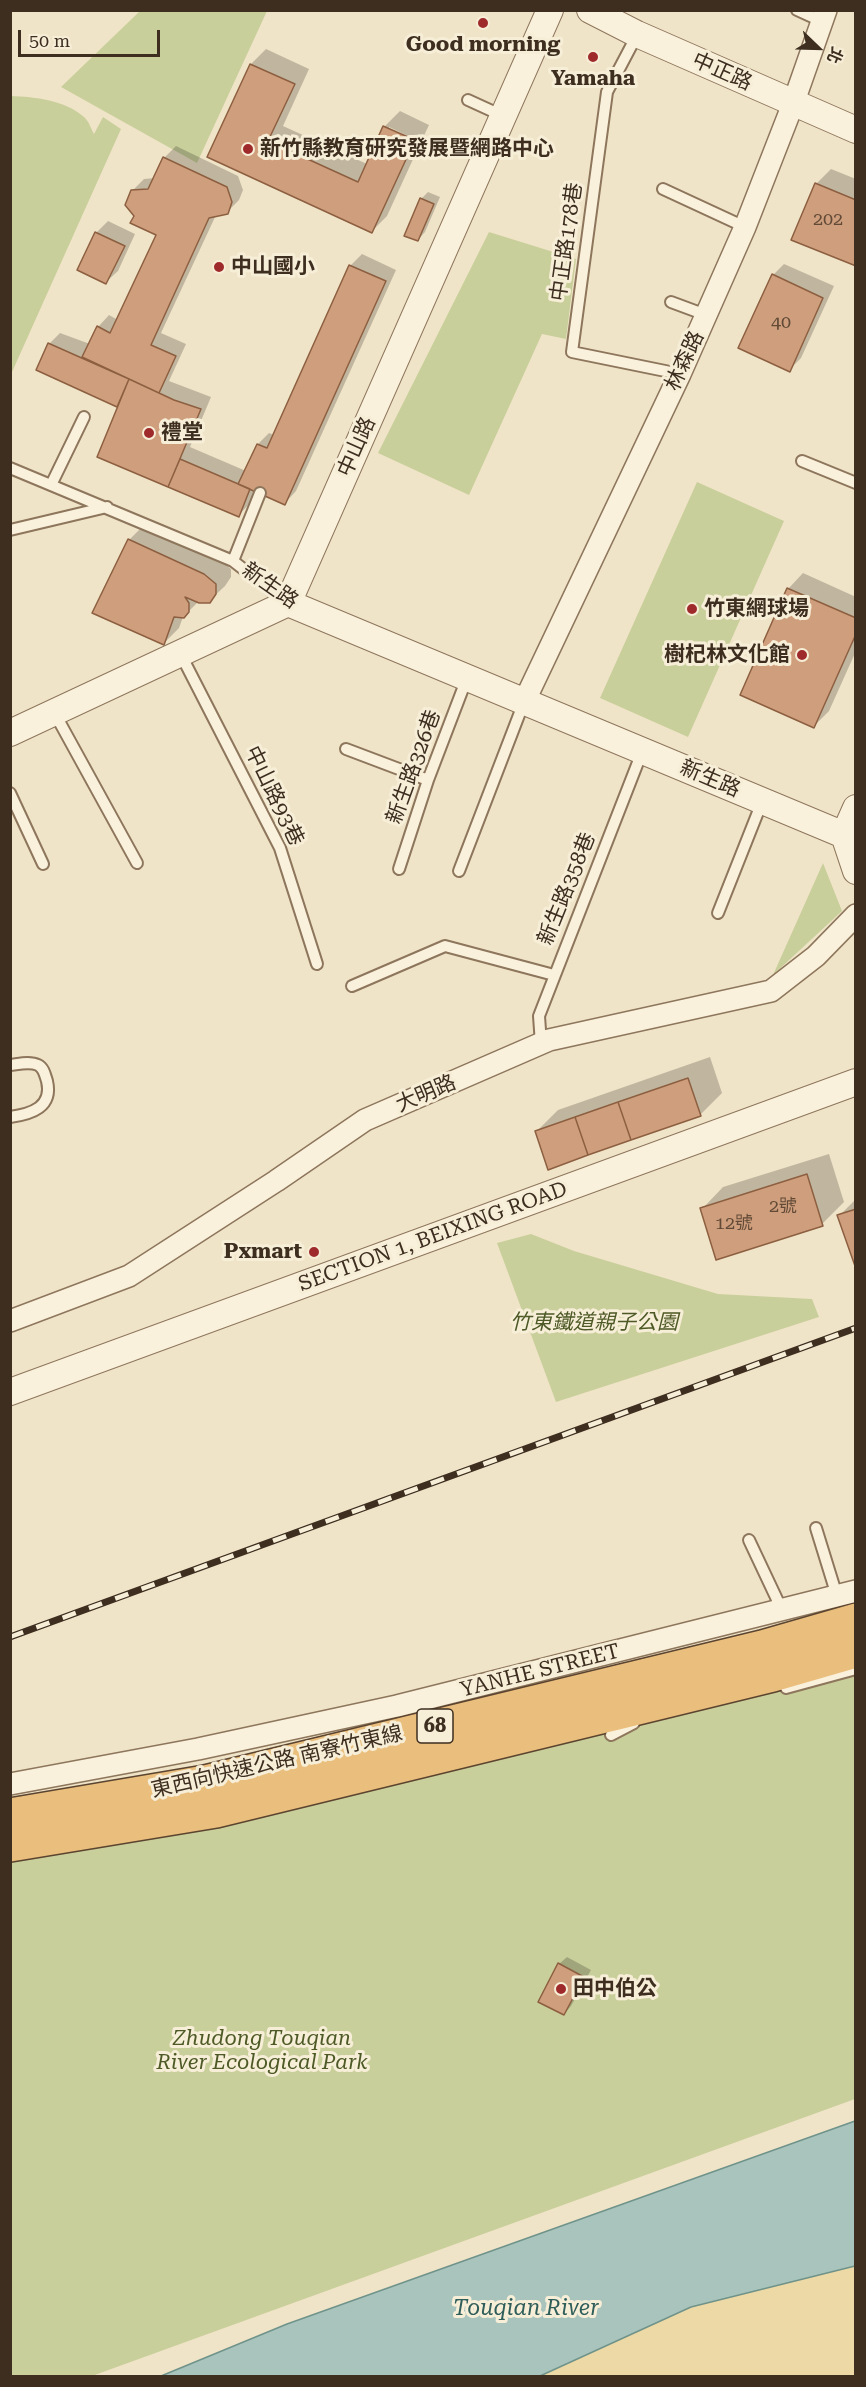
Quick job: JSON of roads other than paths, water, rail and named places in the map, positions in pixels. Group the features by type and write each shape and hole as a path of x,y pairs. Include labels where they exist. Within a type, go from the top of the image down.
{"highway":[{"name":"東西向快速公路 南寮竹東線","path":"10,1815 206,1782 762,1647 849,1602"},
{"name":"東西向快速公路 南寮竹東線","path":"10,1845 216,1811 773,1675 855,1651"}],"street":[{"name":"中山路","path":"288,603 550,10"},
{"name":"中正路","path":"590,10 637,34 855,130"},
{"name":"林森路","path":"524,702 680,374 745,227 793,104 823,16"},
{"path":"10,733 288,603"},
{"name":"新生路","path":"288,603 762,801 850,835"},
{"path":"855,808 850,835 855,871"},
{"name":"大明路","path":"10,1321 129,1276 276,1181 365,1120 549,1040 771,991 816,956 855,915"},
{"name":"SECTION 1, BEIXING ROAD","path":"10,1392 855,1082"},
{"name":"YANHE STREET","path":"10,1784 198,1749 397,1706 782,1610 849,1602"}],"lane":[{"path":"797,10 823,16"},
{"name":"中正路178巷","path":"637,34 607,92 572,352 680,374"},
{"path":"468,100 503,117"},
{"path":"663,189 745,227"},
{"path":"671,302 706,315"},
{"path":"51,485 84,417"},
{"path":"802,461 855,483"},
{"name":"新生路","path":"10,468 233,561 288,603"},
{"path":"233,561 260,494"},
{"path":"10,530 107,507"},
{"name":"中山路93巷","path":"180,652 280,848 316,964"},
{"name":"新生路326巷","path":"399,869 428,780 467,678"},
{"path":"459,871 524,702"},
{"path":"54,712 137,863"},
{"path":"346,749 428,780"},
{"name":"新生路358巷","path":"541,1044 539,1016 642,751"},
{"path":"10,793 43,864"},
{"name":"新生路","path":"718,913 762,801"},
{"path":"352,986 445,946 554,975"},
{"path":"10,1065 32,1063 39,1065 44,1070 48,1085 47,1099 41,1108 10,1117"},
{"path":"816,1528 849,1602"},
{"path":"749,1540 782,1610"},
{"path":"778,1689 855,1669"},
{"path":"611,1735 634,1723 645,1721"}],"water":[{"name":"Touqian River","path":"855,2121 855,2266 691,2307 540,2376 161,2376 287,2324"}],"railway":[{"path":"10,1637 856,1328"}],"place":[{"name":"Good morning","path":"483,23"},
{"name":"Yamaha","path":"593,57"},
{"name":"新竹縣教育研究發展暨網路中心","path":"248,149"},
{"name":"中山國小","path":"219,267"},
{"name":"禮堂","path":"149,433"},
{"name":"竹東網球場","path":"692,609"},
{"name":"樹杞林文化館","path":"802,655"},
{"name":"Pxmart","path":"314,1252"},
{"name":"田中伯公","path":"561,1989"}],"park label":[{"name":"竹東鐵道親子公園","path":"594,1323"},
{"name":"Zhudong Touqian River Ecological Park","path":"262,2051"}]}
